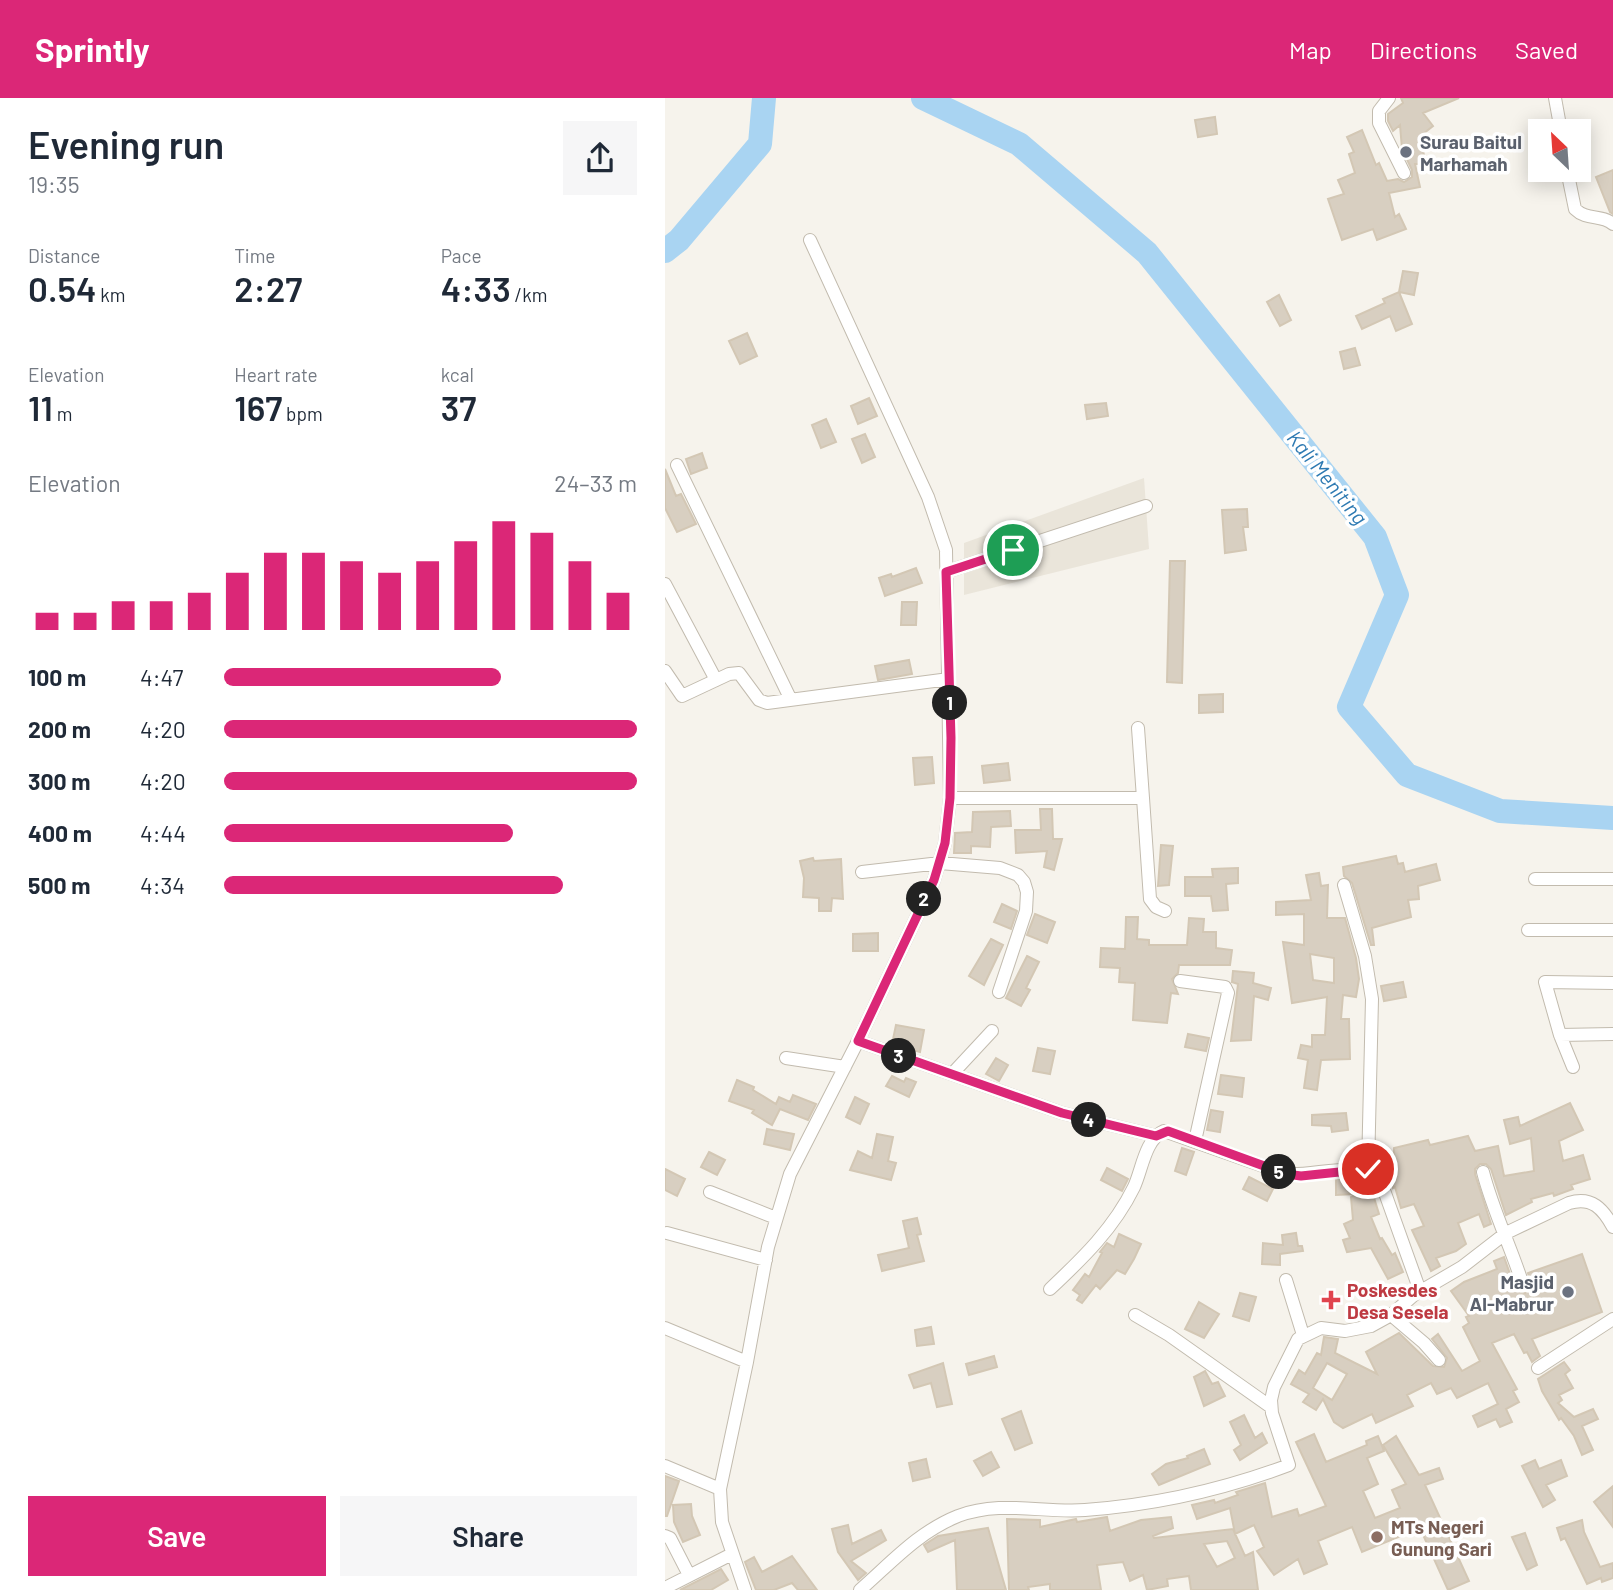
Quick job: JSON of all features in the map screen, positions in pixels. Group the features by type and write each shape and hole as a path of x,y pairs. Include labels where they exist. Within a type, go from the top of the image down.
{"street":[{"path":"1389,98 1379,111 1379,123 1404,173"},
{"path":"1555,98 1559,119"},
{"path":"1569,182 1575,209 1585,217 1602,218 1613,224"},
{"path":"745,1590 722,1522 720,1489 776,1217 790,1174 858,1041 940,863 950,798 946,550 928,497 810,240"},
{"path":"677,465 790,698"},
{"path":"946,572 1146,506"},
{"path":"666,589 716,680"},
{"path":"665,671 682,696 716,680 739,673 763,702 949,679"},
{"path":"1137,728 1150,899 1156,907 1165,911"},
{"path":"950,798 1143,798"},
{"path":"862,872 940,863 1013,871 1024,882 1027,892 1026,911 999,992"},
{"path":"1535,879 1613,879"},
{"path":"1344,885 1365,956 1372,999 1368,1169"},
{"path":"1528,930 1613,930"},
{"path":"1180,981 1225,987 1228,993 1195,1141"},
{"path":"1573,1067 1560,1035 1545,982 1613,983"},
{"path":"952,1074 992,1031"},
{"path":"1560,1035 1613,1034"},
{"path":"858,1041 1062,1113 1156,1136 1168,1131 1286,1174 1301,1176 1368,1169 1380,1179 1420,1291"},
{"path":"786,1058 845,1067"},
{"path":"1050,1289 1092,1249 1123,1210 1156,1136"},
{"path":"1483,1172 1523,1285"},
{"path":"710,1192 776,1217"},
{"path":"860,1590 918,1538 945,1522 975,1511 1006,1506 1054,1510 1135,1505 1189,1494 1289,1465 1271,1407 1274,1387 1294,1344 1304,1335 1321,1328 1345,1331 1360,1329 1391,1315 1420,1291 1462,1267 1506,1233 1547,1212 1580,1201 1600,1208 1613,1227"},
{"path":"667,1233 766,1260"},
{"path":"1286,1280 1304,1335"},
{"path":"1135,1315 1169,1335 1271,1407"},
{"path":"1391,1315 1424,1343 1439,1360"},
{"path":"1538,1368 1613,1319"},
{"path":"665,1328 747,1362"},
{"path":"665,1466 720,1489"},
{"path":"665,1536 670,1538 689,1575"},
{"path":"665,1588 731,1554"}],"shaded area":[{"path":"1144,478 1149,549 964,595 964,543"}],"building":[{"path":"1401,98 1459,98 1423,113 1433,126 1423,134 1424,164 1415,164 1420,187 1389,193 1395,217 1399,214 1406,229 1377,240 1373,229 1342,240 1328,199 1344,194 1338,180 1355,173 1349,154 1354,152 1347,137 1362,130 1376,165 1379,163 1387,181 1398,179 1404,182 1412,177 1412,170 1402,149 1400,125 1393,131 1388,121 1388,114 1403,103"},
{"path":"1215,117 1217,134 1198,137 1195,120"},
{"path":"1613,170 1613,214 1596,177"},
{"path":"1403,271 1418,273 1414,295 1399,292"},
{"path":"1399,292 1412,324 1396,331 1390,316 1362,329 1356,316 1385,303 1383,299"},
{"path":"1279,295 1291,320 1280,326 1267,302"},
{"path":"747,333 757,356 740,364 729,341"},
{"path":"1355,348 1360,365 1344,369 1340,352"},
{"path":"869,398 877,416 858,424 851,406"},
{"path":"1106,403 1108,416 1087,419 1085,405"},
{"path":"826,419 836,442 821,448 812,425"},
{"path":"865,434 875,457 862,463 852,439"},
{"path":"702,453 707,468 691,474 686,459"},
{"path":"665,469 676,496 681,494 696,524 677,532 665,508"},
{"path":"1247,509 1248,527 1243,527 1246,550 1225,553 1222,510"},
{"path":"1170,561 1185,561 1182,683 1167,682"},
{"path":"916,568 922,583 885,596 879,578 891,574 892,577"},
{"path":"902,602 917,602 916,625 901,625"},
{"path":"909,660 912,674 878,680 875,666"},
{"path":"1223,694 1223,712 1199,713 1199,695"},
{"path":"932,757 934,783 915,785 913,758"},
{"path":"1008,763 1010,780 984,783 982,766"},
{"path":"1040,809 1052,809 1053,839 1062,839 1054,870 1044,867 1047,851 1016,853 1015,830 1041,830"},
{"path":"1010,811 1011,826 991,827 990,847 971,846 971,853 954,853 955,833 972,832 973,812"},
{"path":"1161,845 1173,846 1169,885 1158,886"},
{"path":"1396,856 1398,864 1403,863 1405,872 1436,864 1440,880 1418,886 1419,899 1408,900 1411,917 1372,928 1374,945 1371,945 1352,883 1344,876 1343,867"},
{"path":"813,858 814,861 841,859 843,899 832,898 831,911 819,911 819,898 803,897 804,878 800,861"},
{"path":"1238,868 1238,883 1226,884 1228,910 1213,911 1211,896 1185,896 1185,877 1213,877 1212,869"},
{"path":"1319,873 1321,886 1328,885 1327,918 1345,918 1359,979 1356,997 1343,995 1341,1019 1349,1019 1350,1059 1321,1060 1317,1090 1304,1088 1308,1060 1298,1058 1301,1045 1312,1047 1312,1035 1325,1035 1327,997 1292,1003 1283,942 1304,945 1304,914 1276,915 1276,902 1311,900 1306,875","holes":["1310,954 1334,958 1334,983 1313,980"]},
{"path":"1002,904 1017,911 1011,929 994,922"},
{"path":"1035,914 1055,922 1047,943 1027,935"},
{"path":"1126,917 1138,917 1137,939 1149,940 1149,945 1187,945 1189,918 1204,919 1203,932 1216,932 1216,948 1232,950 1230,965 1179,965 1178,973 1172,979 1178,994 1171,993 1167,1023 1133,1020 1135,983 1119,982 1120,968 1100,967 1101,948 1125,949"},
{"path":"878,933 878,951 853,951 853,934"},
{"path":"991,939 1003,945 984,985 969,976"},
{"path":"1027,956 1039,962 1026,988 1030,990 1021,1006 1006,998"},
{"path":"1233,971 1254,973 1253,983 1271,988 1268,1000 1254,996 1251,1040 1231,1041 1238,984 1232,982"},
{"path":"1403,982 1406,997 1384,1001 1381,986"},
{"path":"896,1025 924,1030 920,1052 892,1044"},
{"path":"1188,1034 1209,1038 1206,1051 1185,1047"},
{"path":"1038,1048 1055,1051 1050,1074 1033,1071"},
{"path":"996,1058 1008,1065 999,1081 986,1074"},
{"path":"1221,1075 1244,1078 1242,1097 1218,1094"},
{"path":"892,1076 904,1082 906,1078 916,1082 909,1097 886,1086"},
{"path":"737,1080 754,1087 753,1090 776,1104 779,1097 790,1102 793,1095 816,1104 808,1120 780,1109 772,1125 752,1113 754,1110 729,1101"},
{"path":"855,1097 869,1104 860,1124 846,1117"},
{"path":"1570,1103 1583,1130 1559,1141 1563,1161 1583,1155 1590,1179 1571,1185 1573,1189 1554,1196 1553,1193 1531,1199 1532,1202 1506,1215 1491,1169 1486,1164 1480,1164 1475,1169 1475,1174 1491,1224 1484,1227 1479,1214 1458,1223 1466,1244 1456,1251 1436,1258 1440,1266 1431,1271 1412,1230 1424,1226 1414,1204 1401,1208 1395,1187 1393,1188 1394,1148 1428,1140 1430,1145 1468,1136 1475,1151 1498,1146 1504,1176 1534,1171 1531,1138 1510,1144 1504,1120 1518,1117 1520,1126"},
{"path":"1211,1110 1223,1112 1220,1132 1207,1130"},
{"path":"1346,1113 1348,1130 1332,1132 1331,1126 1312,1125 1312,1115"},
{"path":"767,1129 794,1134 790,1150 764,1144"},
{"path":"877,1134 893,1137 888,1161 896,1163 891,1180 850,1170 858,1151 872,1158"},
{"path":"1182,1148 1194,1152 1186,1175 1175,1171"},
{"path":"709,1152 725,1160 717,1175 701,1167"},
{"path":"1107,1168 1128,1179 1122,1191 1101,1180"},
{"path":"665,1169 685,1179 677,1196 665,1190"},
{"path":"1249,1177 1273,1189 1267,1201 1243,1189"},
{"path":"1336,1179 1355,1179 1355,1194 1336,1195"},
{"path":"1371,1188 1379,1214 1371,1217 1380,1239 1382,1238 1392,1255 1395,1253 1403,1272 1388,1279 1371,1248 1347,1252 1343,1240 1350,1238 1344,1224 1353,1220 1351,1197"},
{"path":"917,1218 921,1234 917,1235 924,1261 882,1271 878,1255 909,1248 903,1221"},
{"path":"1296,1233 1298,1246 1302,1246 1303,1251 1280,1254 1280,1265 1262,1264 1263,1243 1283,1245 1282,1235"},
{"path":"1119,1234 1141,1244 1134,1259 1125,1274 1117,1270 1100,1289 1096,1285 1082,1303 1077,1300 1080,1295 1073,1290 1085,1274 1089,1277 1107,1243 1114,1247"},
{"path":"1582,1254 1602,1312 1532,1339 1540,1356 1532,1362 1514,1334 1492,1343 1517,1389 1513,1391 1519,1402 1506,1409 1512,1422 1500,1427 1496,1419 1478,1427 1473,1416 1498,1404 1488,1383 1457,1398 1451,1388 1437,1394 1431,1383 1407,1395 1413,1406 1376,1423 1372,1414 1343,1428 1334,1422 1323,1399 1316,1410 1303,1402 1309,1394 1291,1384 1299,1370 1305,1374 1317,1353 1321,1355 1324,1337 1338,1339 1335,1353 1377,1374 1366,1352 1399,1333 1433,1366 1444,1367 1447,1358 1432,1339 1438,1334 1462,1371 1480,1361 1463,1327 1469,1323 1466,1317 1469,1316 1451,1291 1464,1282 1497,1269 1494,1261 1504,1257 1515,1288 1525,1293 1532,1286 1528,1273","holes":["1327,1363 1347,1374 1332,1400 1313,1388"]},
{"path":"1240,1293 1256,1297 1249,1321 1233,1316"},
{"path":"1199,1302 1219,1314 1204,1338 1185,1329"},
{"path":"931,1327 934,1344 917,1346 915,1330"},
{"path":"994,1356 997,1367 969,1375 966,1364"},
{"path":"1564,1362 1570,1370 1565,1374 1573,1388 1559,1395 1562,1400 1558,1403 1574,1417 1593,1409 1598,1419 1582,1426 1593,1450 1582,1455 1574,1436 1561,1418 1559,1420 1538,1379"},
{"path":"943,1363 952,1404 937,1407 931,1383 914,1388 909,1375"},
{"path":"1205,1371 1212,1384 1218,1382 1225,1396 1204,1406 1194,1377"},
{"path":"1021,1411 1032,1443 1015,1450 1002,1419"},
{"path":"1244,1415 1255,1438 1262,1433 1267,1443 1240,1460 1234,1450 1241,1445 1230,1422"},
{"path":"1314,1434 1326,1462 1367,1445 1366,1441 1378,1436 1384,1451 1367,1458 1378,1484 1363,1491 1375,1518 1400,1508 1392,1490 1406,1484 1383,1445 1396,1436 1419,1475 1439,1468 1443,1479 1425,1485 1469,1581 1448,1590 1420,1528 1362,1552 1352,1527 1318,1541 1327,1564 1304,1574 1298,1559 1274,1575 1257,1551 1264,1547 1254,1525 1235,1534 1230,1508 1197,1519 1192,1505 1214,1500 1215,1503 1238,1495 1236,1492 1265,1483 1272,1517 1297,1509 1299,1516 1326,1506 1296,1442"},
{"path":"1204,1449 1210,1464 1159,1485 1152,1474 1166,1464 1188,1458 1187,1456"},
{"path":"991,1452 999,1467 983,1476 974,1461"},
{"path":"926,1459 930,1477 913,1481 909,1463"},
{"path":"1535,1460 1539,1469 1561,1460 1567,1476 1546,1485 1555,1500 1543,1507 1522,1466"},
{"path":"665,1476 679,1481 667,1516 665,1516"},
{"path":"1613,1486 1613,1527 1594,1502"},
{"path":"691,1504 692,1516 700,1535 683,1542 674,1522 673,1505"},
{"path":"1107,1517 1110,1531 1141,1520 1171,1517 1173,1528 1153,1536 1154,1538 1233,1529 1245,1556 1253,1552 1258,1590 1191,1590 1189,1576 1167,1579 1168,1586 1147,1590 1143,1575 1130,1581 1123,1562 1097,1565 1101,1590 1050,1590 1050,1584 1028,1587 1029,1590 1009,1590 1007,1519 1040,1520 1040,1527 1076,1519 1077,1522","holes":["1227,1541 1235,1558 1217,1567 1204,1544"]},
{"path":"1582,1520 1584,1532 1600,1567 1613,1563 1613,1578 1602,1582 1601,1578 1587,1584 1565,1538 1561,1540 1557,1528"},
{"path":"848,1525 852,1544 881,1530 886,1540 851,1561 866,1573 858,1580 838,1552 832,1529"},
{"path":"988,1528 1006,1590 957,1590 955,1540 928,1552 924,1545 938,1536"},
{"path":"1525,1533 1537,1565 1527,1570 1512,1537"},
{"path":"792,1556 817,1590 798,1590 792,1583 774,1590 756,1590 745,1562 754,1557 762,1572"},
{"path":"721,1569 728,1580 711,1590 680,1590"}],"waterway":[{"name":"Kali Meniting","path":"665,251 679,240 760,144 764,98"},
{"name":"Kali Meniting","path":"923,98 1019,144 1147,253 1375,537 1397,595 1349,707 1407,775 1500,811 1613,818"}],"place":[{"name":"Surau Baitul Marhamah","path":"1406,152"},
{"name":"Masjid Al-Mabrur","path":"1568,1292"},
{"name":"Poskesdes Desa Sesela","path":"1331,1300"},
{"name":"MTs Negeri Gunung Sari","path":"1377,1537"}],"route":[{"path":"1013,550 946,572 951,738 950,798 945,843 934,880 858,1041 1062,1113 1156,1136 1164,1130 1168,1131 1286,1174 1301,1176 1368,1169"}]}
